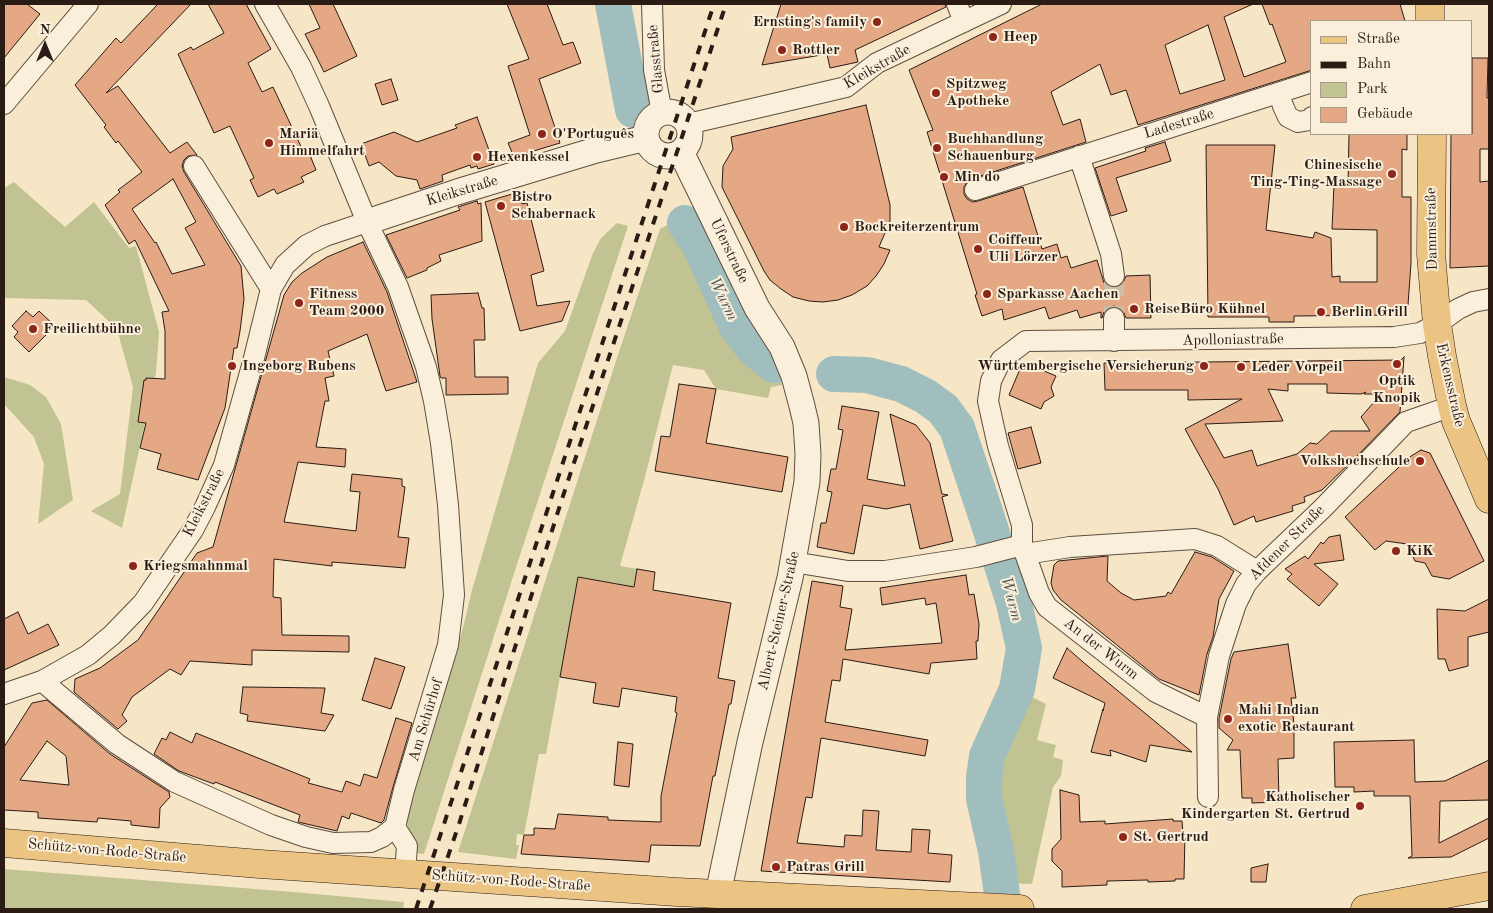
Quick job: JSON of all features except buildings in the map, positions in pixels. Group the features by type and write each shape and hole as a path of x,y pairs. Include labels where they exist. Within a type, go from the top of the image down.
{"main road":[{"path":"1430,4 1430,20"},
{"name":"Dammstraße","path":"1432,135 1431,254 1437,324"},
{"name":"Erkensstraße","path":"1437,324 1452,406 1489,499"},
{"name":"Schütz-von-Rode-Straße","path":"4,843 260,864 405,873 718,902 1009,909"},
{"path":"1365,909 1489,886"}],"street":[{"path":"4,104 88,4"},
{"name":"Am Schürhof","path":"265,4 301,67 316,98 367,222 398,287 426,367 434,401 448,505 454,595 448,645 404,790 395,827"},
{"name":"Glasstraße","path":"652,4 654,70 662,113"},
{"name":"Kleikstraße","path":"688,124 846,87 877,63 961,13 1001,4"},
{"name":"Ladestraße","path":"975,190 1279,93 1310,86"},
{"path":"1279,93 1288,117 1298,122 1310,120"},
{"path":"662,113 675,114 688,124 690,137 686,148 681,152 672,156 659,154 652,150 646,138 646,132 650,122 662,113"},
{"name":"Kleikstraße","path":"4,694 42,681 88,654 112,635 142,603 193,530 224,465 271,289 285,265 307,246 325,236 457,192 596,150 646,138"},
{"name":"Uferstraße","path":"681,152 757,308 782,347"},
{"path":"1079,156 1111,254 1114,276"},
{"path":"194,166 271,289"},
{"name":"Apolloniastraße","path":"1026,341 1394,337 1420,333 1458,309 1473,302 1489,299"},
{"path":"1114,318 1114,341"},
{"name":"An der Wurm","path":"1026,341 1001,360 990,381 988,401 998,446 1022,525 1019,549 1039,593 1047,607 1156,692 1207,717"},
{"name":"Albert-Steiner-Straße","path":"718,902 750,742 793,562 806,482 808,454 806,423 794,376 782,347"},
{"name":"Afdener Straße","path":"1208,797 1207,717 1219,656 1236,604 1246,584 1406,422 1452,406"},
{"path":"793,562 848,571 884,571 1019,549 1196,539 1217,546 1257,571"},
{"path":"42,681 117,744 175,782 271,825 306,837 333,843 371,842 382,837 395,827 407,846 405,873"}],"green space":[{"path":"14,182 65,227 94,202 129,248 136,246 159,332 156,373 122,528 91,511 120,494 133,387 117,329 86,300 4,298 4,188"},
{"path":"675,221 699,224 723,268 746,317 773,362 782,385 771,387 768,398 716,389 704,370 673,365 620,566 637,569 634,587 578,577 546,754 539,754 524,835 517,834 516,845 519,845 516,859 458,852 660,229"},
{"path":"617,223 628,226 424,854 414,853 406,819 410,789 462,632 472,590 538,363 565,331 593,253 601,238"},
{"path":"4,377 30,385 46,397 61,424 73,500 38,524 44,464 34,437 4,404"},
{"path":"1020,648 1040,653 1026,694 1046,704 1037,740 1056,745 1053,757 1063,760 1061,776 1053,787 1032,884 983,882 975,825 969,801 971,774 983,735 1007,685"},
{"path":"4,869 404,902 403,909 4,909"}],"waterway":[{"name":"Wurm","path":"613,4 633,110"},
{"name":"Wurm","path":"685,223 700,246 737,327 754,349 774,365"},
{"name":"Wurm","path":"834,374 867,375 901,384 925,396 943,409 957,428 1014,603 1024,648 1017,689 987,756 984,778 984,799 996,851 1004,909"},
{"path":"974,479 992,485"}],"tunnel":[{"path":"1114,276 1114,318"}],"railway":[{"path":"416,909 714,4"},
{"path":"430,909 459,824 562,499 726,4"}],"place":[{"name":"Ernsting's family","path":"877,22"},
{"name":"Heep","path":"993,37"},
{"name":"Rottler","path":"782,50"},
{"name":"Spitzweg Apotheke","path":"936,93"},
{"name":"O'Português","path":"542,134"},
{"name":"Mariä Himmelfahrt","path":"269,143"},
{"name":"Buchhandlung Schauenburg","path":"937,148"},
{"name":"Hexenkessel","path":"477,157"},
{"name":"Chinesische Ting-Ting-Massage","path":"1392,174"},
{"name":"Min do","path":"944,177"},
{"name":"Bistro Schabernack","path":"501,206"},
{"name":"Bockreiterzentrum","path":"844,227"},
{"name":"Coiffeur Uli Lörzer","path":"978,249"},
{"name":"Sparkasse Aachen","path":"987,294"},
{"name":"Fitness Team 2000","path":"299,303"},
{"name":"ReiseBüro Kühnel","path":"1134,309"},
{"name":"Berlin Grill","path":"1321,312"},
{"name":"Freilichtbühne","path":"33,329"},
{"name":"Optik Knopik","path":"1397,364"},
{"name":"Ingeborg Rubens","path":"232,366"},
{"name":"Württembergische Versicherung","path":"1204,366"},
{"name":"Leder Vorpeil","path":"1241,367"},
{"name":"Volkshochschule","path":"1420,461"},
{"name":"KiK","path":"1396,551"},
{"name":"Kriegsmahnmal","path":"133,566"},
{"name":"Mahi Indian exotic Restaurant","path":"1228,719"},
{"name":"Katholischer Kindergarten St. Gertrud","path":"1360,806"},
{"name":"St. Gertrud","path":"1123,837"},
{"name":"Patras Grill","path":"776,867"}]}
